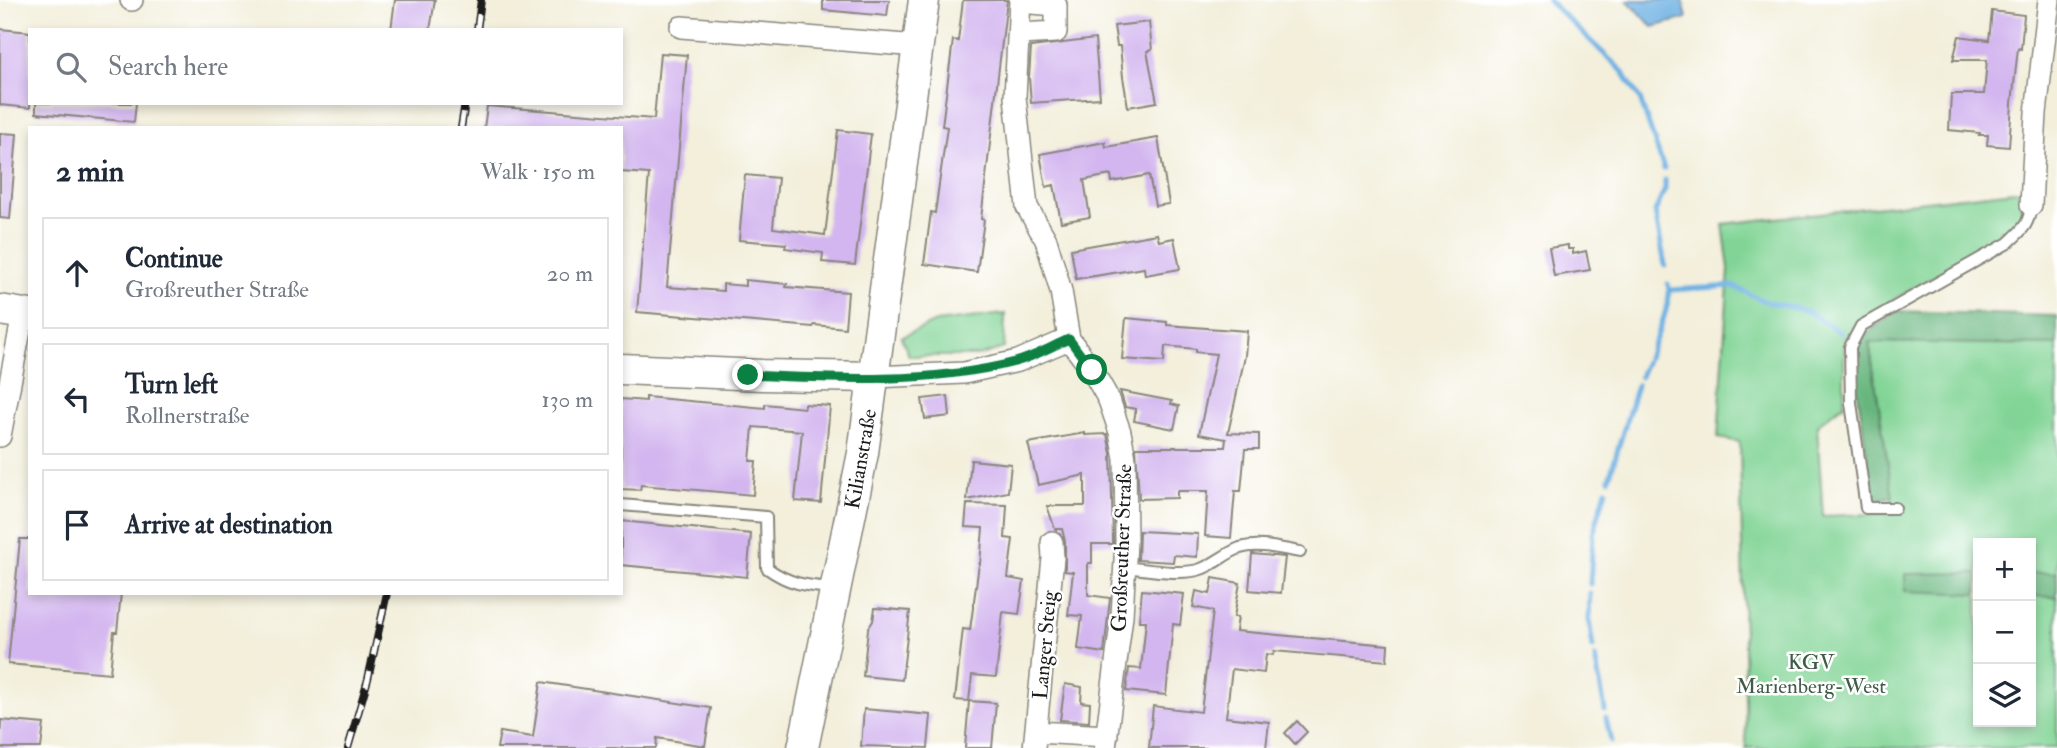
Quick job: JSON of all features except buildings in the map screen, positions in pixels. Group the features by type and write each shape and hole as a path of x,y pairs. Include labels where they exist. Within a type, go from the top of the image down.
{"main road":[{"name":"Kilianstraße","path":"803,748 863,453 924,0"},
{"path":"623,369 874,377"}],"street":[{"path":"2031,205 2036,113 2049,0"},
{"name":"Großreuther Straße","path":"1019,34 1056,32 1056,5 1020,1 1015,97 1027,208 1046,240 1061,292 1069,339 1092,370 1109,400 1125,458 1122,616 1106,742"},
{"path":"681,27 918,46"},
{"path":"0,436 18,313"},
{"path":"874,377 964,373 1018,361 1069,339"},
{"name":"Langer Steig","path":"1035,740 1053,558 1052,542"},
{"path":"1035,740 1106,742"}],"lane":[{"path":"1895,508 1866,508 1851,403 1850,347 1857,331 1861,326 2008,243 2026,226 2031,205"},
{"path":"623,505 766,517 767,568 782,579 809,586 835,588"},
{"path":"1124,567 1178,572 1200,570 1240,548 1263,546 1300,552"}],"green space":[{"name":"KGV Marienberg-West","path":"2024,190 2021,223 1999,242 1877,309 1844,339 1844,404 1817,425 1823,516 1894,513 1869,342 2057,345 2057,748 1746,748 1740,442 1718,438 1729,269 1723,224"},
{"path":"1895,311 2057,316 2057,345 1869,342 1893,497 1873,500 1854,366 1861,338"},
{"path":"1005,314 1004,348 978,356 909,356 901,337 936,322"},
{"path":"1973,573 1973,594 1905,591 1905,574"},
{"path":"2036,573 2057,573 2057,597 2036,596"}],"water":[{"path":"1627,0 1683,0 1687,18 1653,27"}],"waterway":[{"path":"1548,0 1623,72 1640,99 1664,169"},
{"path":"1665,180 1665,189 1655,212 1665,265"},
{"path":"1640,377 1664,317 1668,284"},
{"path":"1670,290 1733,286 1764,301 1807,311 1841,333"},
{"path":"1609,479 1637,385"},
{"path":"1590,584 1593,534 1606,490"},
{"path":"1590,593 1589,620 1593,648"},
{"path":"1595,657 1605,710"},
{"path":"1606,718 1611,741"}],"railway":[{"path":"477,28 481,0"},
{"path":"461,126 465,105"},
{"path":"348,748 368,679 387,595"}],"route":[{"path":"748,375 849,377 964,373 1018,361 1069,339 1092,370"}]}
